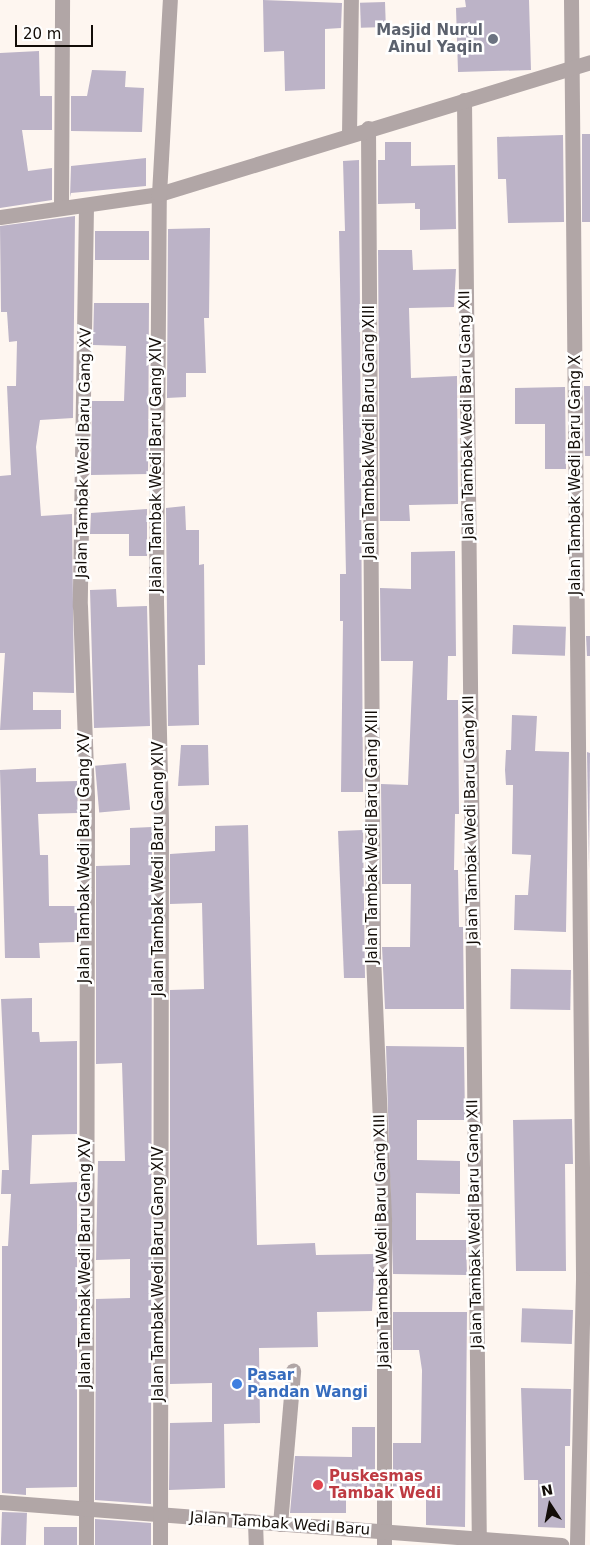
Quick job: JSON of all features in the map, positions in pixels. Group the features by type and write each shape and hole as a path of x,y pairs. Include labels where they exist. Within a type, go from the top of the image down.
{"street":[{"path":"61,207 62,0"},
{"name":"Jalan Tambak Wedi Baru Gang XIV","path":"160,1545 159,194 170,0"},
{"path":"349,135 351,0"},
{"name":"Jalan Tambak Wedi Baru Gang X","path":"572,0 583,1279 577,1545"},
{"path":"0,217 159,194 368,128 590,62"},
{"name":"Jalan Tambak Wedi Baru Gang XII","path":"464,100 479,1542"},
{"name":"Jalan Tambak Wedi Baru Gang XIII","path":"368,128 374,955 384,1221 384,1539"},
{"name":"Jalan Tambak Wedi Baru Gang XV","path":"86,206 80,606 87,798 86,1545"},
{"path":"280,1524 293,1371"},
{"name":"Jalan Tambak Wedi Baru","path":"0,1502 280,1524 384,1539 561,1545"},
{"path":"256,1522 256,1545"}],"building":[{"path":"263,0 342,3 341,28 325,29 325,89 285,91 284,51 264,52"},
{"name":"Masjid Nurul Ainul Yaqin","path":"465,0 529,0 531,70 458,72 456,8 466,7"},
{"path":"385,2 386,27 361,28 360,3"},
{"path":"39,51 40,96 52,96 52,130 22,130 28,171 52,168 52,200 0,208 0,53"},
{"path":"92,70 126,71 125,87 144,88 142,132 71,131 71,96 87,96"},
{"path":"582,134 590,134 590,222 582,222"},
{"path":"563,135 564,222 508,223 506,179 498,179 497,137"},
{"path":"385,142 411,142 411,166 455,165 456,229 420,230 420,209 415,209 415,203 378,204 378,160 385,160"},
{"path":"146,158 146,186 71,193 70,197 71,166"},
{"path":"359,160 363,792 341,792 343,621 340,621 340,574 346,574 339,231 345,231 343,161"},
{"path":"75,216 73,418 40,420 36,447 41,516 72,514 74,693 33,692 33,710 61,710 61,729 0,730 5,653 0,653 0,476 11,475 7,386 16,386 17,341 9,342 7,312 1,312 0,226"},
{"path":"210,228 209,318 204,318 206,373 186,373 186,397 167,398 168,229"},
{"path":"95,231 149,231 149,260 95,260"},
{"path":"378,250 412,250 413,270 456,269 454,307 409,308 411,378 457,376 458,504 409,505 410,521 380,521"},
{"path":"94,303 149,303 148,474 91,475 92,401 124,401 126,346 93,345"},
{"path":"584,386 590,386 590,456 585,456"},
{"path":"565,387 566,469 545,469 545,424 515,424 515,388"},
{"path":"185,506 186,530 199,530 199,565 204,564 205,665 198,665 199,725 168,726 166,508"},
{"path":"147,509 147,556 129,556 129,534 90,534 91,513"},
{"path":"455,551 456,656 448,656 447,700 458,700 459,814 455,814 454,870 458,870 459,927 463,927 464,1009 385,1009 382,947 410,947 411,884 382,884 381,784 408,785 413,661 381,661 380,588 411,589 411,552"},
{"path":"116,589 117,607 147,606 150,726 94,728 90,590"},
{"path":"513,625 566,627 565,656 512,654"},
{"path":"586,636 590,636 590,656 587,656"},
{"path":"512,715 537,716 535,751 569,752 566,932 514,930 515,895 528,895 531,855 512,854 513,785 506,785 505,770 506,750 511,750"},
{"path":"181,745 208,745 209,785 178,786"},
{"path":"587,752 590,753 589,871"},
{"path":"126,763 130,810 99,813 95,766"},
{"path":"36,768 36,782 77,781 78,813 38,814 40,855 48,855 49,906 77,906 77,942 39,943 40,958 5,958 0,770"},
{"path":"248,825 257,1245 315,1243 316,1255 375,1254 372,1311 317,1312 318,1347 259,1348 260,1423 224,1424 225,1488 169,1490 170,1423 212,1422 212,1383 170,1384 170,990 204,989 202,903 170,904 170,854 215,851 215,826"},
{"path":"152,827 151,1504 95,1500 96,1299 130,1298 130,1259 96,1260 98,1161 125,1161 122,1063 96,1064 96,866 130,865 130,828"},
{"path":"363,830 365,978 344,978 338,831"},
{"path":"511,969 571,970 570,1010 510,1009"},
{"path":"32,998 32,1032 39,1032 40,1042 77,1041 77,1134 32,1135 30,1184 77,1182 77,1487 26,1488 26,1495 2,1493 2,1246 8,1246 11,1194 1,1194 2,1170 9,1170 1,999"},
{"path":"386,1046 464,1047 465,1120 417,1120 417,1160 460,1161 460,1194 416,1193 416,1240 466,1240 467,1275 393,1274"},
{"path":"572,1119 573,1164 565,1164 566,1271 516,1271 513,1120"},
{"path":"522,1308 573,1310 572,1344 521,1342"},
{"path":"393,1312 467,1312 465,1527 426,1525 426,1487 393,1487 393,1443 421,1443 422,1370 419,1350 393,1350"},
{"path":"521,1388 571,1389 570,1446 565,1446 565,1528 538,1527 538,1480 524,1480"},
{"name":"Puskesmas Tambak Wedi","path":"352,1427 375,1427 375,1491 346,1491 346,1513 290,1513 295,1456 352,1457"},
{"path":"2,1512 27,1513 26,1545 1,1545"},
{"path":"95,1519 151,1523 151,1545 95,1545"},
{"path":"44,1527 77,1527 77,1545 44,1545"}],"place":[{"name":"Masjid Nurul Ainul Yaqin","path":"493,39"},
{"name":"Pasar Pandan Wangi","path":"237,1384"},
{"name":"Puskesmas Tambak Wedi","path":"318,1485"}]}
